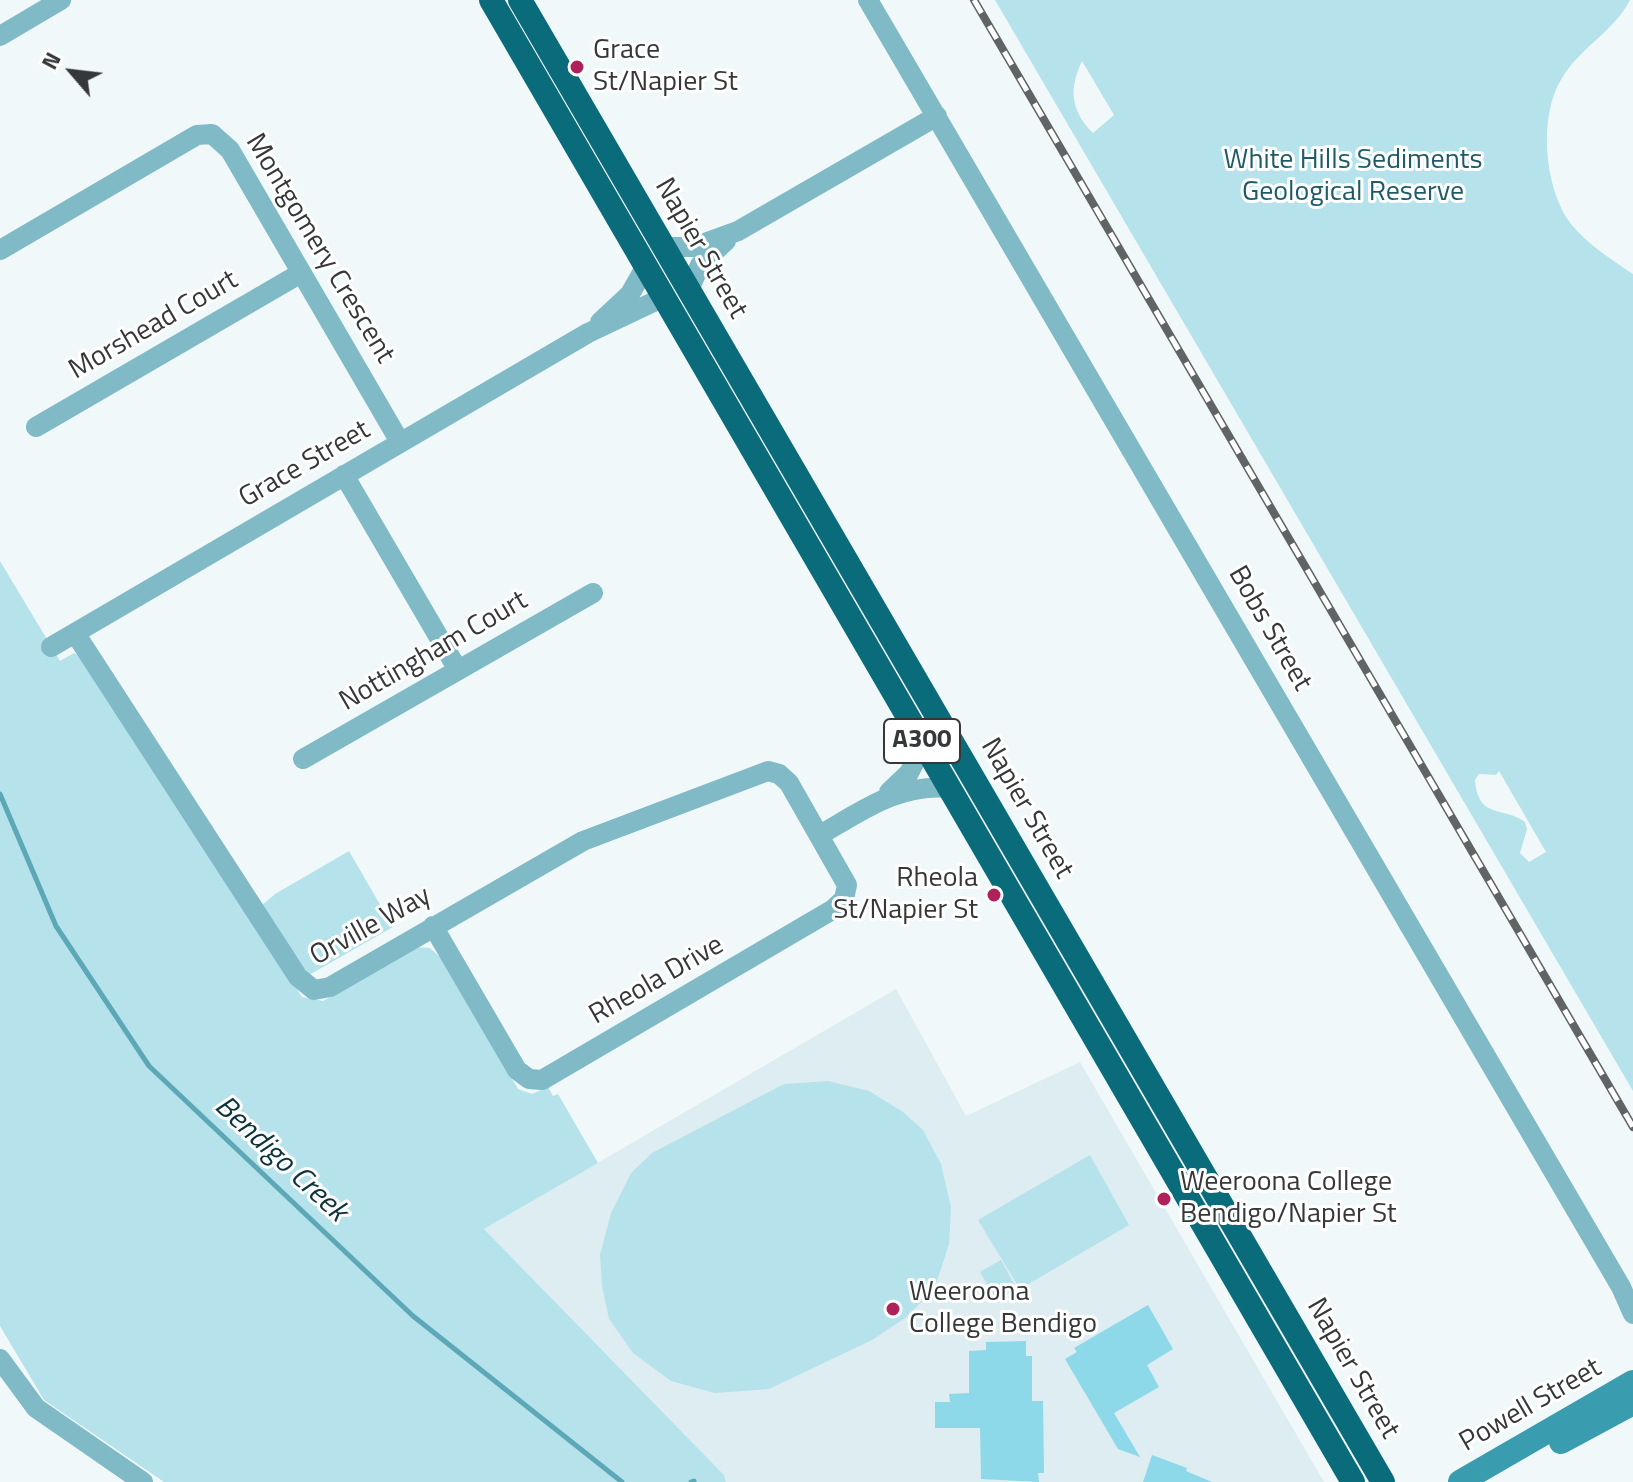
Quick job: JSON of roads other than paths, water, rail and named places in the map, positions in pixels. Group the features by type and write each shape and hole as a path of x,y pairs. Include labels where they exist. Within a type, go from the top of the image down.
{"highway":[{"name":"Napier Street","path":"491,0 1353,1482"},
{"name":"Napier Street","path":"520,0 1383,1482"},
{"path":"559,67 551,79 575,122 609,205"},
{"path":"604,143 637,223 666,275 664,297"},
{"path":"962,759 955,763 954,772 977,813 1004,880"}],"street":[{"path":"0,36 61,0"},
{"name":"Bobs Street","path":"868,0 1627,1294 1633,1314"},
{"path":"664,247 694,247 738,231 937,116"},
{"name":"Montgomery Crescent","path":"0,250 205,132 226,144 400,442"},
{"path":"689,290 703,261 738,231"},
{"name":"Grace Street","path":"588,333 630,294 646,266"},
{"name":"Morshead Court","path":"36,427 301,273"},
{"name":"Grace Street","path":"51,647 588,333 664,297"},
{"path":"344,475 458,670"},
{"name":"Nottingham Court","path":"303,759 593,593"},
{"name":"Orville Way","path":"75,633 303,984 314,990 330,987 583,841 759,773 773,772 784,778 820,835"},
{"path":"880,800 909,773 924,744"},
{"path":"820,835 880,800 909,789 951,788"},
{"name":"Rheola Drive","path":"433,926 517,1070 529,1079 542,1080 839,905 847,885 820,835"},
{"path":"0,1359 36,1408 143,1482"},
{"name":"Powell Street","path":"1460,1482 1633,1382"},
{"name":"Powell Street","path":"1492,1482 1633,1403"}],"waterway":[{"name":"Bendigo Creek","path":"0,794 56,926 149,1066 413,1316 622,1482"}],"railway":[{"path":"974,0 1633,1127"}],"place":[{"name":"Grace St/Napier St","path":"577,67"},
{"name":"Rheola St/Napier St","path":"994,895"},
{"name":"Weeroona College Bendigo/Napier St","path":"1164,1199"},
{"name":"Weeroona College Bendigo","path":"893,1309"}],"park label":[{"name":"White Hills Sediments Geological Reserve","path":"1353,177"}]}
